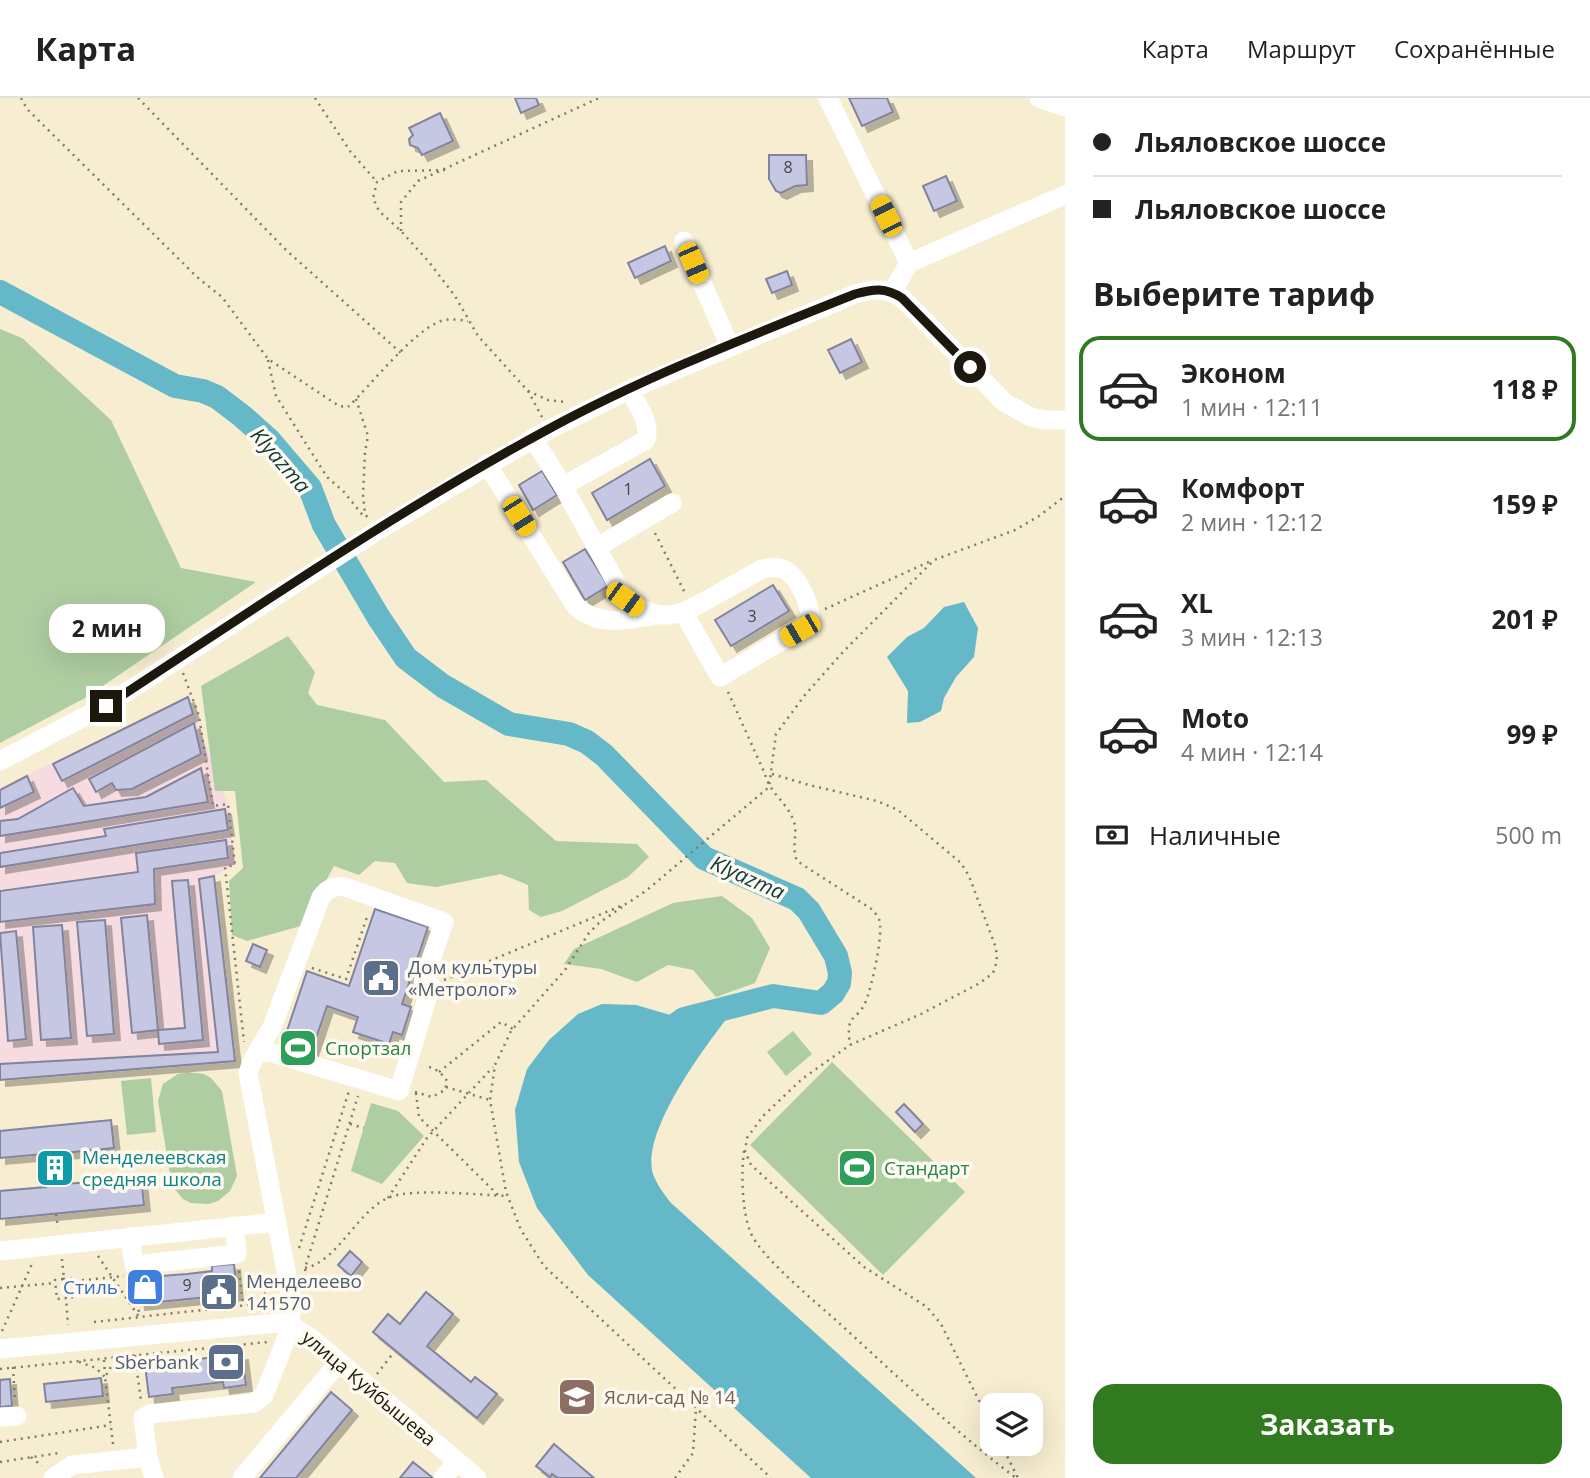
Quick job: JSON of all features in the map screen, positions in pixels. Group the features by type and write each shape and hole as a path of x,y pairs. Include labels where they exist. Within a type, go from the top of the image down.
{"street":[{"path":"828,98 909,263"},
{"path":"1039,98 1065,107"},
{"path":"892,292 909,263 1065,195"},
{"path":"684,241 729,345"},
{"path":"0,761 106,706 377,531 540,434 729,345 855,294 882,289 902,298 1004,402 1031,417 1065,420"},
{"path":"563,486 646,440 645,420 629,390"},
{"path":"540,434 563,486 625,599 640,609 659,615"},
{"path":"487,464 574,604 584,615 622,621 689,611 762,569 775,567 786,570 794,578 807,601 810,616 800,630 720,677 689,611"},
{"path":"597,547 672,503"},
{"path":"154,1478 143,1422 150,1414 254,1403 260,1400 300,1299 296,1270 277,1222 248,1073 249,1052 272,1027 321,897 338,885 444,922 423,982 431,985 408,1061 408,1090 399,1091 358,1080 268,1052 249,1052"},
{"path":"0,1251 277,1222"},
{"path":"130,1237 134,1265 237,1254 234,1226"},
{"name":"улица Куйбышева","path":"0,1349 278,1323 287,1334 311,1338 477,1478"},
{"path":"242,1478 339,1362"},
{"path":"53,1478 72,1465 148,1457"},
{"path":"443,1478 457,1461"}],"path":[{"path":"21,98 27,109 222,298 268,359 339,406 348,407 422,332 441,321 468,321"},
{"path":"138,98 286,250 401,354"},
{"path":"315,98 350,151 377,182"},
{"path":"401,231 401,202 418,181 599,98"},
{"path":"445,170 398,171 377,182 373,198 379,211 429,262 455,296 478,336 528,391 548,400 574,403 586,411"},
{"path":"268,359 276,397 327,477 344,492 377,531"},
{"path":"528,391 540,434"},
{"path":"356,399 368,436 364,474 365,514 377,531"},
{"path":"810,616 934,560 1015,530 1065,496"},
{"path":"646,518 689,611"},
{"path":"388,1198 433,1131 495,1065 513,1029 565,970 598,923 647,890 768,787 776,734 805,695 934,560"},
{"path":"178,659 199,716 213,806 228,804 235,865 225,867 249,1052"},
{"path":"720,677 765,774 768,787 787,807 796,824 793,849 797,861 873,909 879,919 881,937 865,1003 847,1028 850,1045"},
{"path":"772,774 877,801 898,810 961,863 969,876 996,948 997,961 993,973 981,983 850,1045 802,1079 763,1116 747,1138 744,1151 743,1186 750,1232 790,1279 949,1425 1017,1478"},
{"path":"296,963 346,979 374,897"},
{"path":"431,985 628,903"},
{"path":"439,1072 502,1021 513,1029"},
{"path":"408,1061 435,1068 447,1081 441,1094 432,1097 408,1090"},
{"path":"495,1065 490,1100 508,1196 521,1230 544,1266 771,1478"},
{"path":"92,1323 300,1299 296,1270 350,1124 358,1080"},
{"path":"299,1249 358,1080"},
{"path":"446,1087 490,1100"},
{"path":"408,1090 419,1117 499,1196"},
{"path":"350,1124 364,1128"},
{"path":"744,1151 751,1165 864,1267 927,1307 941,1324 980,1403"},
{"path":"254,1304 296,1270 320,1262 371,1209 388,1198 405,1193 508,1196"},
{"path":"0,1331 22,1286 50,1246 56,1214"},
{"path":"88,1242 139,1317"},
{"path":"50,1246 64,1279 56,1282"},
{"path":"237,1254 243,1305"},
{"path":"75,1282 135,1275 139,1317"},
{"path":"0,1288 75,1278 77,1297 58,1299"},
{"path":"56,1282 58,1299"},
{"path":"58,1299 66,1298 68,1326"},
{"path":"0,1369 135,1356 287,1334"},
{"path":"106,1377 111,1365 135,1356"},
{"path":"135,1356 143,1422"},
{"path":"103,1359 115,1461"},
{"path":"76,1362 96,1368 106,1377"},
{"path":"8,1417 13,1367"},
{"path":"675,1478 693,1452 696,1408"},
{"path":"0,1442 111,1425"},
{"path":"0,1462 63,1452"},
{"path":"1007,1456 1017,1478"}],"shaded area":[{"path":"188,697 228,804 235,865 214,876 235,1061 0,1080 0,788"}],"green space":[{"path":"0,329 22,338 111,420 181,568 256,582 85,698 0,743"},
{"path":"288,636 315,672 308,693 317,705 385,720 444,782 486,780 556,841 637,844 649,857 628,877 562,911 541,917 529,910 528,885 501,874 436,887 407,883 395,863 375,861 359,875 334,866 301,926 247,941 232,935 229,881 243,868 235,791 215,791 201,686"},
{"path":"722,896 752,918 770,948 755,983 716,997 693,970 668,965 637,982 601,969 564,964 574,949 673,903"},
{"path":"793,1031 812,1054 786,1076 767,1052"},
{"name":"Стандарт","path":"832,1062 965,1192 883,1275 750,1145"},
{"path":"178,1074 204,1074 222,1091 237,1176 230,1191 218,1201 209,1204 191,1203 183,1199 172,1186 158,1101 163,1084"},
{"path":"151,1078 156,1132 127,1135 121,1081"},
{"path":"371,1103 398,1111 424,1136 382,1184 351,1171"}],"water":[{"path":"964,602 978,628 974,657 956,677 944,698 941,711 920,722 907,723 908,691 887,657 907,637 924,628 944,607"},
{"path":"602,1004 636,1005 684,1019 736,1007 695,1063 667,1111 657,1134 652,1156 656,1181 670,1202 976,1478 811,1478 588,1275 537,1208 519,1162 515,1110 527,1069 549,1040 578,1014"}],"building":[{"path":"515,98 536,98 539,105 521,113"},
{"path":"849,98 887,98 893,112 862,126"},
{"path":"440,113 453,141 422,155 418,148 410,145 409,139 413,135 409,128"},
{"path":"769,155 806,155 807,185 795,186 781,193 776,191 769,179"},
{"path":"946,176 957,201 934,211 923,186"},
{"path":"665,246 671,261 635,278 628,263"},
{"path":"787,271 792,285 772,293 766,279"},
{"path":"851,339 862,362 840,373 828,350"},
{"path":"650,459 665,486 607,520 592,493"},
{"path":"542,471 557,495 533,510 519,485"},
{"path":"585,549 608,586 585,600 563,562"},
{"path":"773,585 789,611 731,646 715,620"},
{"path":"188,697 193,714 62,781 53,764"},
{"path":"194,723 201,754 132,789 116,790 112,783 96,792 89,779"},
{"path":"201,768 208,802 0,836 0,821 18,819 73,788 84,806 146,797"},
{"path":"27,776 34,792 0,808 0,790"},
{"path":"225,809 228,830 0,867 0,853 106,836 104,829"},
{"path":"226,840 228,858 154,869 155,904 0,922 0,891 138,872 136,853"},
{"path":"214,876 235,1061 0,1080 0,1064 218,1052 199,879"},
{"path":"188,880 203,1040 159,1044 158,1030 185,1028 172,881"},
{"name":"Дом культуры «Метролог»","path":"375,909 428,927 402,1004 411,1007 402,1035 393,1032 389,1044 353,1032 358,1017 327,1006 310,1056 282,1046 307,971 349,986"},
{"path":"147,915 158,1030 132,1033 121,918"},
{"path":"105,920 114,1034 87,1036 77,922"},
{"path":"62,925 71,1038 41,1040 33,927"},
{"path":"16,931 26,1039 8,1041 0,933"},
{"path":"253,944 267,950 260,967 246,961"},
{"path":"904,1104 923,1124 915,1132 896,1112"},
{"name":"Менделеевская средняя школа","path":"111,1120 114,1148 64,1153 67,1184 141,1177 144,1205 0,1219 0,1191 46,1187 43,1154 0,1158 0,1131"},
{"path":"350,1251 362,1262 351,1276 338,1265"},
{"path":"234,1264 237,1294 139,1304 136,1273 160,1271 161,1276 187,1274 212,1271 212,1266"},
{"path":"426,1292 453,1314 427,1346 471,1382 475,1377 497,1394 477,1418 373,1332 388,1314 400,1324"},
{"path":"242,1354 246,1385 224,1388 223,1382 172,1388 173,1394 149,1397 145,1365"},
{"path":"101,1378 103,1396 46,1402 44,1384"},
{"path":"10,1379 12,1406 0,1407 0,1380"},
{"path":"331,1392 352,1410 296,1478 260,1478"},
{"path":"554,1444 594,1478 558,1478 552,1474 550,1477 536,1466"},
{"path":"413,1462 433,1478 400,1478"}],"waterway":[{"name":"Klyazma","path":"0,292 175,386 203,391 217,397 242,416 269,440 310,488 324,525 406,658 443,686 509,724 569,734 587,742 604,755 704,858 797,899 809,911 836,956 840,973 839,983 833,993 821,1003 773,996 684,1019 658,1038"}],"place":[{"name":"Дом культуры «Метролог»","path":"381,978"},
{"name":"Спортзал","path":"298,1048"},
{"name":"Менделеевская средняя школа","path":"55,1168"},
{"name":"Стандарт","path":"857,1168"},
{"name":"Стиль","path":"145,1287"},
{"name":"Менделеево 141570","path":"219,1292"},
{"name":"Sberbank","path":"226,1362"},
{"name":"Ясли-сад № 14","path":"577,1397"}],"route":[{"path":"106,706 377,531 548,430 654,378 855,294 882,289 902,298 970,367"}]}
